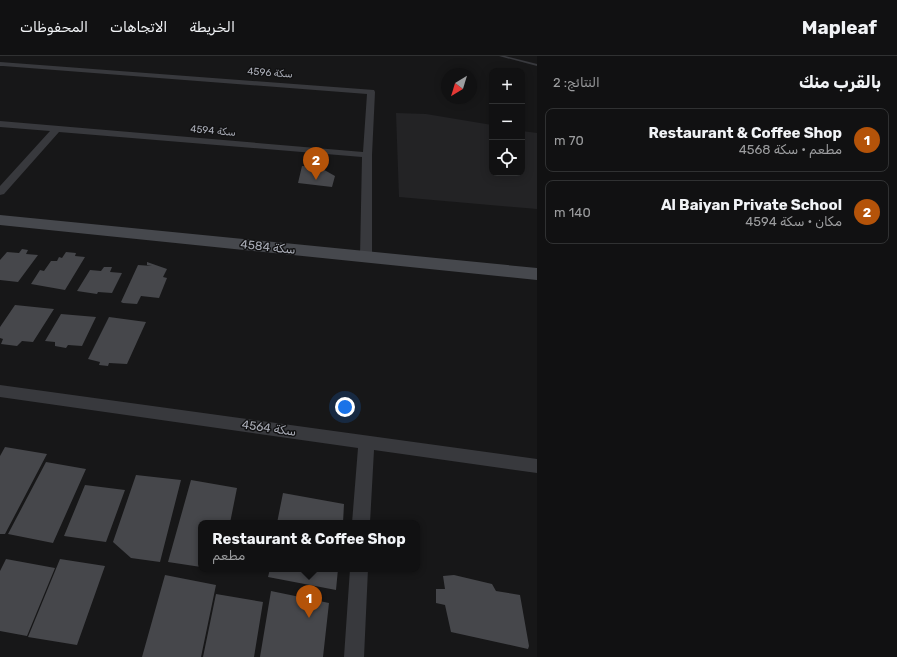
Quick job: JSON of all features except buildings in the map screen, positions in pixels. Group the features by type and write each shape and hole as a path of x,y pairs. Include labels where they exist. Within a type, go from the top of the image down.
{"street":[{"name":"سكة 4596","path":"3,64 371,92 367,155 366,257"},
{"name":"سكة 4594","path":"0,124 367,155"},
{"path":"0,192 57,129"},
{"name":"سكة 4584","path":"0,220 537,274"},
{"name":"سكة 4564","path":"0,391 537,466"},
{"path":"362,520 366,442"},
{"path":"354,657 359,572"}],"lane":[{"path":"501,56 537,65"}],"shaded area":[{"path":"396,113 426,114 489,124 489,176 525,176 525,131 537,133 537,209 399,197"}],"place":[{"name":"Al Baiyan Private School","path":"316,180"},
{"name":"Restaurant & Coffee Shop","path":"309,618"}]}
